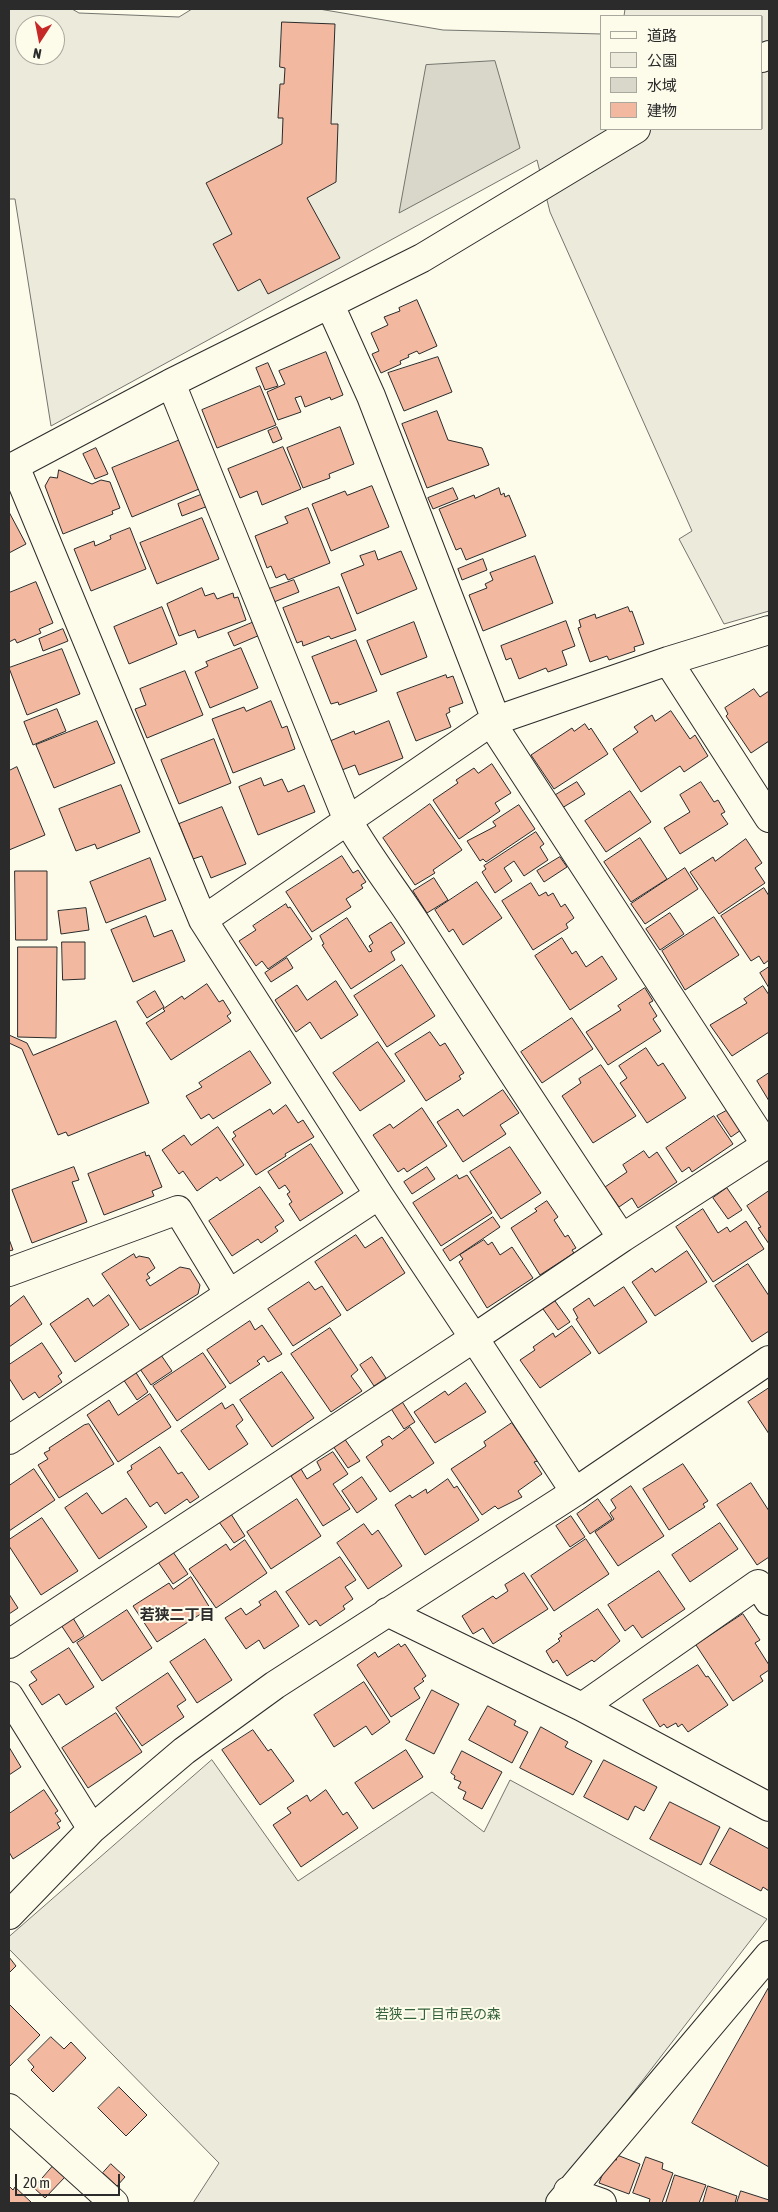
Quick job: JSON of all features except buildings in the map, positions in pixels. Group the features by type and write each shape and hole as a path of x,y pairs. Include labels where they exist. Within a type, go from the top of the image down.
{"street":[{"path":"574,1492 379,1195 203,920 12,468 171,383 422,258 634,130"},
{"path":"9,1644 474,1338 622,1238 768,1144 494,721 371,396 330,305"},
{"path":"171,383 348,821 362,845 401,899 516,1080 622,1238"},
{"path":"203,920 494,721 668,661 769,630"},
{"path":"668,661 769,818"},
{"path":"9,1440 379,1195"},
{"path":"9,1272 178,1210 229,1294"},
{"path":"9,1915 92,1829 184,1751 275,1685 574,1492 769,1360"},
{"path":"582,1707 766,1587"},
{"path":"387,1612 582,1707 769,1806"},
{"path":"9,1696 92,1829"},
{"path":"564,2197 769,1955"},
{"path":"9,2108 114,2203"},
{"path":"564,2197 602,2203"}],"green space":[{"path":"9,9 72,9 79,13 179,17 192,9 319,9 443,30 600,34 600,130 763,130 763,15 624,15 625,9 769,9 769,611 724,624 679,539 692,531 550,212 537,160 51,426 15,199 9,199"},
{"name":"若狭二丁目市民の森","path":"212,1760 298,1881 432,1792 484,1832 510,1780 767,1919 548,2203 193,2203 219,2163 9,1949 9,1937"}],"water":[{"path":"495,61 520,148 399,213 426,65"}],"district":[{"name":"若狭二丁目","path":"177,1615"}]}
